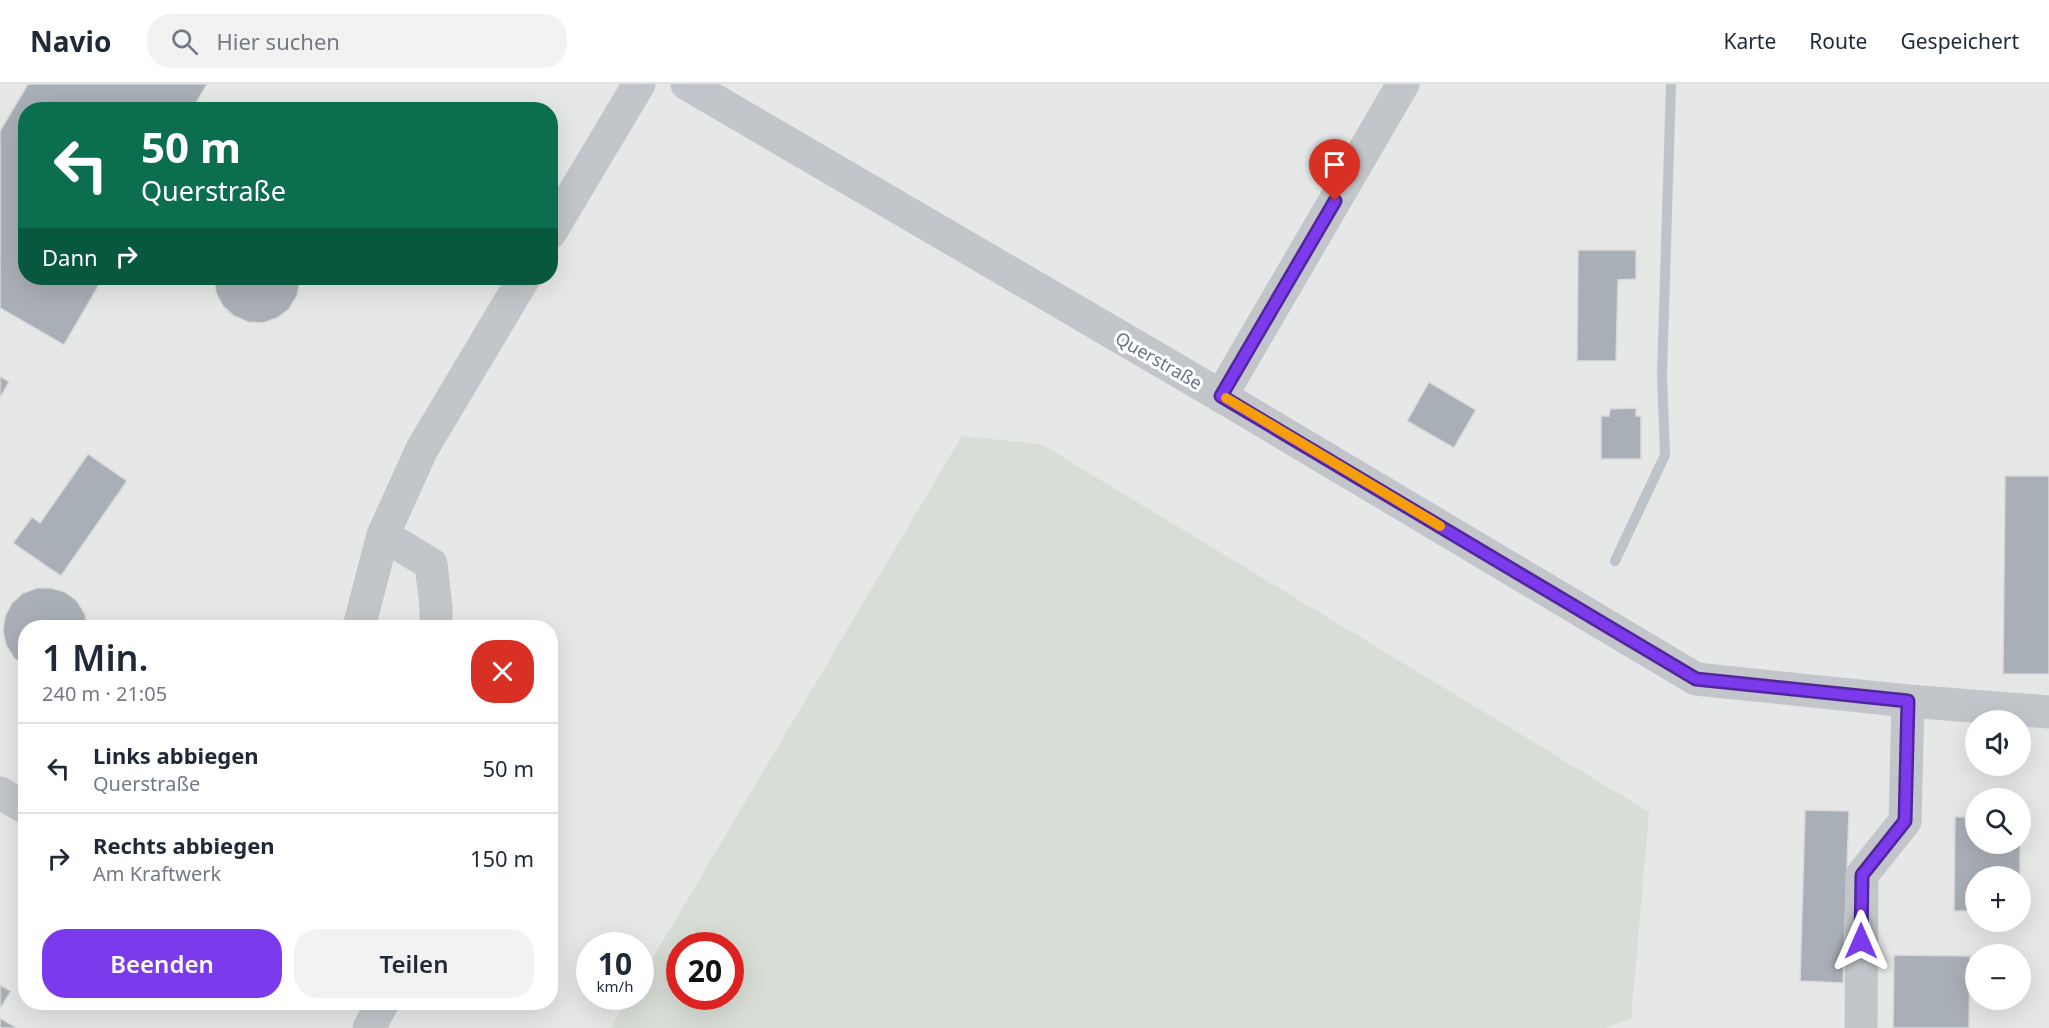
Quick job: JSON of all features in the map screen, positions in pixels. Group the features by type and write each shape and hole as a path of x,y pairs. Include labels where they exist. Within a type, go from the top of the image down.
{"lane":[{"path":"558,220 639,84"},
{"name":"Querstraße","path":"687,84 1221,396 1696,679 1908,701 2049,712"},
{"path":"1221,396 1403,84"},
{"path":"361,620 383,535 422,449 520,285"},
{"path":"383,535 431,564 436,620"},
{"path":"1861,1028 1862,875 1905,821 1908,701"},
{"path":"0,793 18,803"},
{"path":"369,1028 379,1010"}],"shaded area":[{"path":"0,84 2049,84 2049,1028 0,1028"},
{"path":"962,436 1041,444 1649,812 1631,1019 1604,1028 608,1028 612,1026 622,1010 654,1010 654,956 666,936 666,1010 744,1010 744,932 668,932"}],"building":[{"path":"28,84 207,84 197,102 18,102 18,285 99,285 64,345 0,308 0,131"},
{"path":"1578,250 1636,250 1636,279 1618,280 1616,361 1577,361"},
{"path":"215,285 299,285 297,296 289,309 277,318 263,323 248,322 234,316 223,306 216,293"},
{"path":"0,376 9,382 0,398"},
{"path":"1429,382 1476,410 1454,448 1407,421"},
{"path":"1636,408 1636,416 1641,416 1641,459 1601,459 1601,416 1609,416 1610,409"},
{"path":"88,454 127,481 61,576 13,543 32,517 40,523"},
{"path":"2005,476 2049,476 2049,674 2003,674"},
{"path":"37,588 51,588 65,592 77,601 86,620 18,620 18,661 6,645 3,631 5,616 12,603 23,593"},
{"path":"1805,810 1849,811 1843,983 1800,981"},
{"path":"1955,817 1965,817 1965,854 2020,854 2020,866 1965,866 1965,911 1954,911"},
{"path":"1894,955 1965,956 1965,1010 1969,1010 1969,1028 1893,1028"},
{"path":"0,985 11,991 0,1009"},
{"path":"0,1018 17,1028 0,1028"}],"waterway":[{"path":"1615,561 1665,455 1662,375 1671,84"}],"slow traffic":[{"path":"1226,398 1440,526"}],"route":[{"path":"1335,201 1221,396 1696,679 1908,701 1905,821 1862,875 1861,941"}]}
